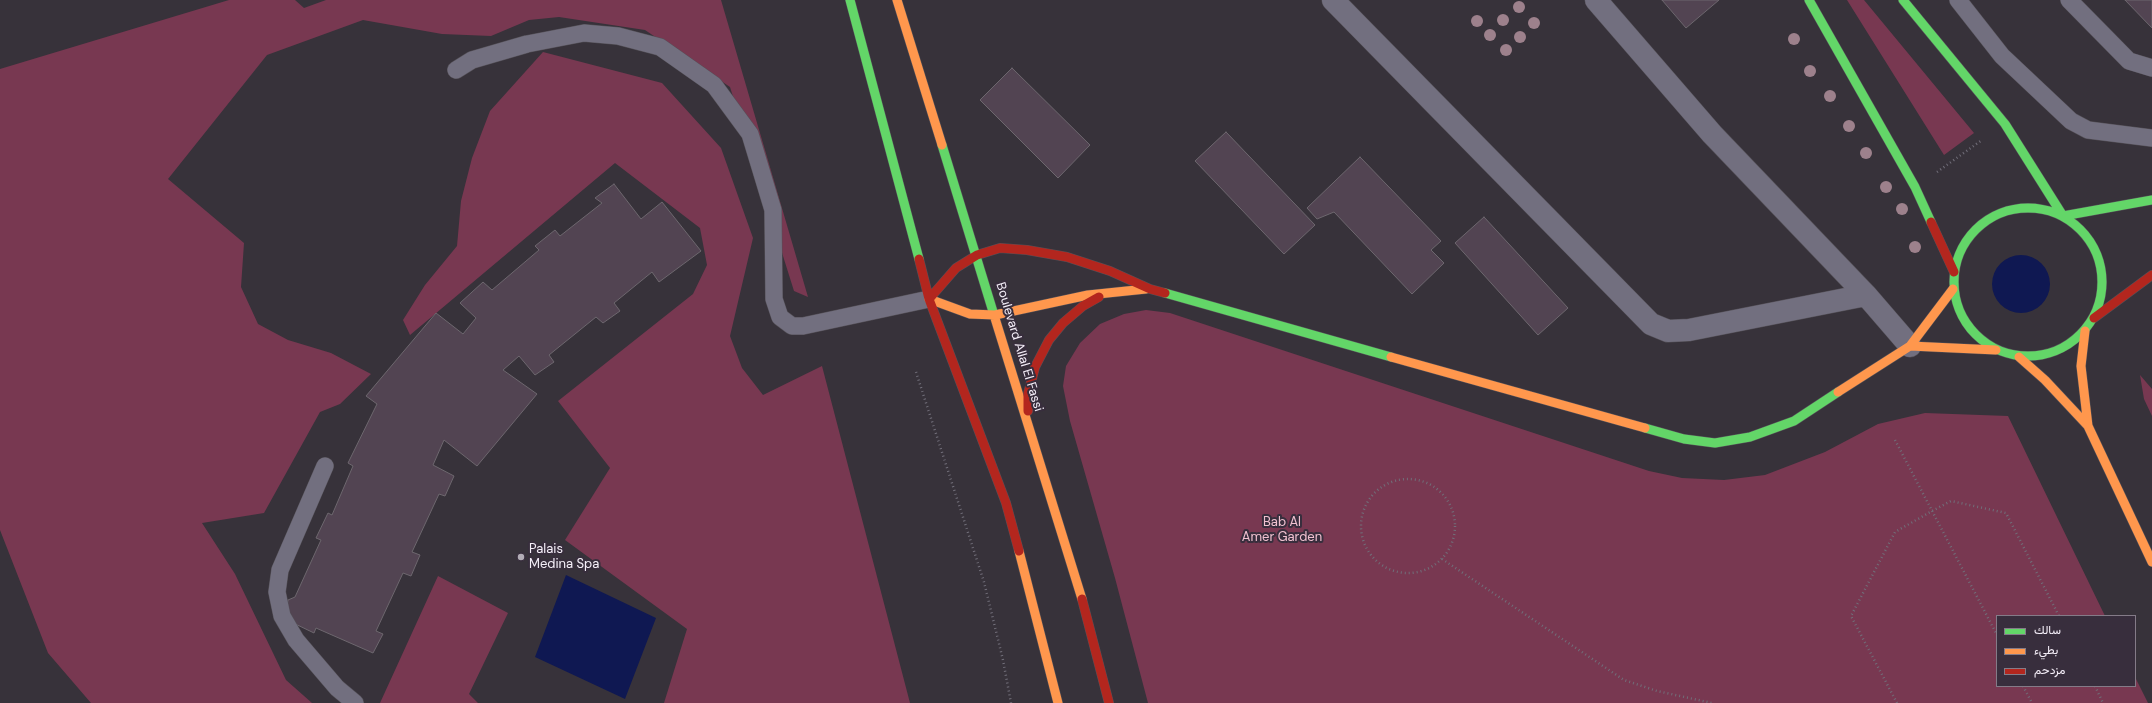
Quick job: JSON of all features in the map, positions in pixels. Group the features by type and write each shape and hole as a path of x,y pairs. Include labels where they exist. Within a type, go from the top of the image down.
{"main road":[{"path":"850,0 910,221 929,299 1006,503 1037,617 1058,703"},
{"name":"Boulevard Allal El Fassi","path":"898,0 959,205 977,255 1087,615 1109,703"},
{"path":"1809,0 1915,187 1954,272"},
{"path":"1903,0 2005,124 2063,216"},
{"path":"2063,216 2152,200"},
{"path":"1910,346 1996,350 2019,357 2044,356 2066,347 2085,331 2094,318 2102,295 2102,272 2095,249 2082,230 2063,216 2040,208 2017,208 1994,216 1975,230 1961,249 1954,272 1953,289 1960,314 1975,336 1996,350"},
{"path":"929,299 956,268 977,255 1000,248 1027,250 1067,257 1110,270 1150,289 1684,439 1715,443 1750,437 1794,421 1910,346 1953,289"},
{"path":"2094,318 2152,275"},
{"path":"929,299 970,314 995,314 1088,295 1150,289"},
{"path":"1027,420 1028,394 1035,367 1049,340 1063,323 1083,306 1106,293"},
{"path":"2085,331 2081,366 2088,426"},
{"path":"2019,357 2045,380 2088,426 2152,562"}],"street":[{"path":"1333,0 1651,324 1668,331 1689,330 1866,295"},
{"path":"1596,0 1712,134 1866,295 1910,346"}],"lane":[{"path":"1958,0 2002,56 2071,121 2088,130 2152,138"},
{"path":"2068,0 2129,61 2152,68"},
{"path":"456,70 472,60 527,44 584,33 618,36 660,47 714,85 750,134 773,210 774,299 780,317 792,326 803,326 929,299"},
{"path":"325,466 280,570 277,592 282,616 296,640 337,688 355,703"}],"path":[{"path":"1915,187 2005,124"},
{"path":"916,372 984,582 1003,660 1011,703"},
{"path":"1895,440 1996,634"},
{"path":"1412,479 1427,482 1440,490 1449,502 1455,517 1455,532 1451,546 1442,559 1430,569 1414,573 1398,572 1379,563 1371,556 1363,542 1361,526 1363,510 1372,496 1383,486 1397,480 1412,479"},
{"path":"1897,703 1851,616 1895,532 1932,511 1951,501 2006,513 2058,615"},
{"path":"1442,559 1624,680 1657,691 1712,703"},
{"path":"2024,687 2032,703"},
{"path":"2095,687 2103,703"}],"green space":[{"path":"229,0 295,0 304,8 326,0 721,0 808,297 794,291 730,87 645,30 559,17 529,20 491,36 442,34 363,20 267,55 168,179 244,243 241,287 258,324 288,340 331,353 371,374 340,404 320,412 264,513 202,523 235,574 286,680 312,703 91,703 48,653 0,530 0,69"},
{"path":"1847,0 1864,0 1974,133 1944,155"},
{"path":"543,52 662,83 721,148 753,238 730,336 742,368 763,395 822,366 910,703 664,703 687,629 565,540 610,468 558,401 693,294 707,265 700,228 615,163 410,335 403,320 425,285 457,246 461,201 472,158 490,111"},
{"name":"Bab Al Amer Garden","path":"1146,310 1170,313 1649,471 1682,478 1724,480 1765,475 1825,452 1878,424 1925,413 2008,416 2105,615 1996,615 1996,687 2136,687 2136,679 2148,703 1148,703 1115,578 1070,421 1063,386 1066,366 1080,343 1100,324 1124,314"},
{"path":"2140,375 2152,389 2152,416 2144,399"},
{"path":"438,576 508,613 469,694 478,703 380,703"}],"shaded area":[{"path":"2015,255 2027,255 2042,263 2050,278 2050,290 2042,305 2027,313 2015,313 2000,305 1992,290 1992,278 2000,263"},
{"path":"566,575 656,618 625,699 535,657"}],"building":[{"path":"1662,0 1719,0 1686,28"},
{"path":"2125,0 2152,0 2152,28"},
{"path":"1012,68 1090,145 1058,178 980,100"},
{"path":"1226,132 1315,225 1284,254 1195,161"},
{"path":"1360,157 1441,241 1431,250 1444,263 1412,294 1334,212 1317,219 1307,208"},
{"path":"614,184 641,219 662,202 701,251 659,282 652,272 614,303 620,311 603,323 596,317 549,355 554,362 535,375 519,356 503,370 537,394 477,466 444,440 433,465 454,476 445,496 439,494 412,552 420,555 411,576 403,573 376,631 383,634 373,653 316,628 314,633 285,619 288,600 295,597 321,540 316,538 328,513 332,515 353,466 348,463 377,404 366,396 436,313 463,334 476,318 460,303 483,282 492,290 539,250 535,246 555,230 560,236 602,203 595,198"},
{"path":"1484,217 1568,308 1538,335 1455,243"}],"traffic: fast":[{"path":"850,0 919,259"},
{"path":"1809,0 1915,187 1931,222"},
{"path":"1903,0 2005,124 2063,216 2152,200"},
{"path":"942,145 994,315"},
{"path":"2021,208 2035,208 2050,211 2063,216 2081,229 2094,247 2097,254 2101,267 2102,282 2101,297 2097,310 2094,317 2081,335 2063,348 2056,351 2043,355 2021,356 2006,353 1993,348 1981,340 1970,329 1962,317 1957,304 1954,289 1954,275 1957,260 1962,247 1970,235 1981,224 1993,216 2006,211 2021,208"},
{"path":"1165,293 1391,357"},
{"path":"1645,428 1684,439 1715,443 1750,437 1794,421 1838,392"}],"traffic: slow":[{"path":"897,0 942,145"},
{"path":"929,299 970,314 995,315 1088,295 1146,289"},
{"path":"1838,392 1910,346 1953,289"},
{"path":"994,315 1082,599"},
{"path":"2085,331 2081,366 2088,426"},
{"path":"1910,346 1996,350"},
{"path":"1391,357 1645,428"},
{"path":"2019,357 2045,380 2088,426 2152,562"},
{"path":"1019,551 1058,703"}],"traffic: jam":[{"path":"1931,222 1954,272"},
{"path":"929,299 956,268 977,255 1000,248 1027,250 1067,257 1110,271 1150,289 1165,293"},
{"path":"919,259 929,299 1006,503 1019,551"},
{"path":"2094,318 2152,275"},
{"path":"1028,411 1028,394 1035,367 1049,340 1063,323 1083,306 1099,297"},
{"path":"1082,599 1109,703"}],"place":[{"name":"Palais Medina Spa","path":"521,557"}]}
